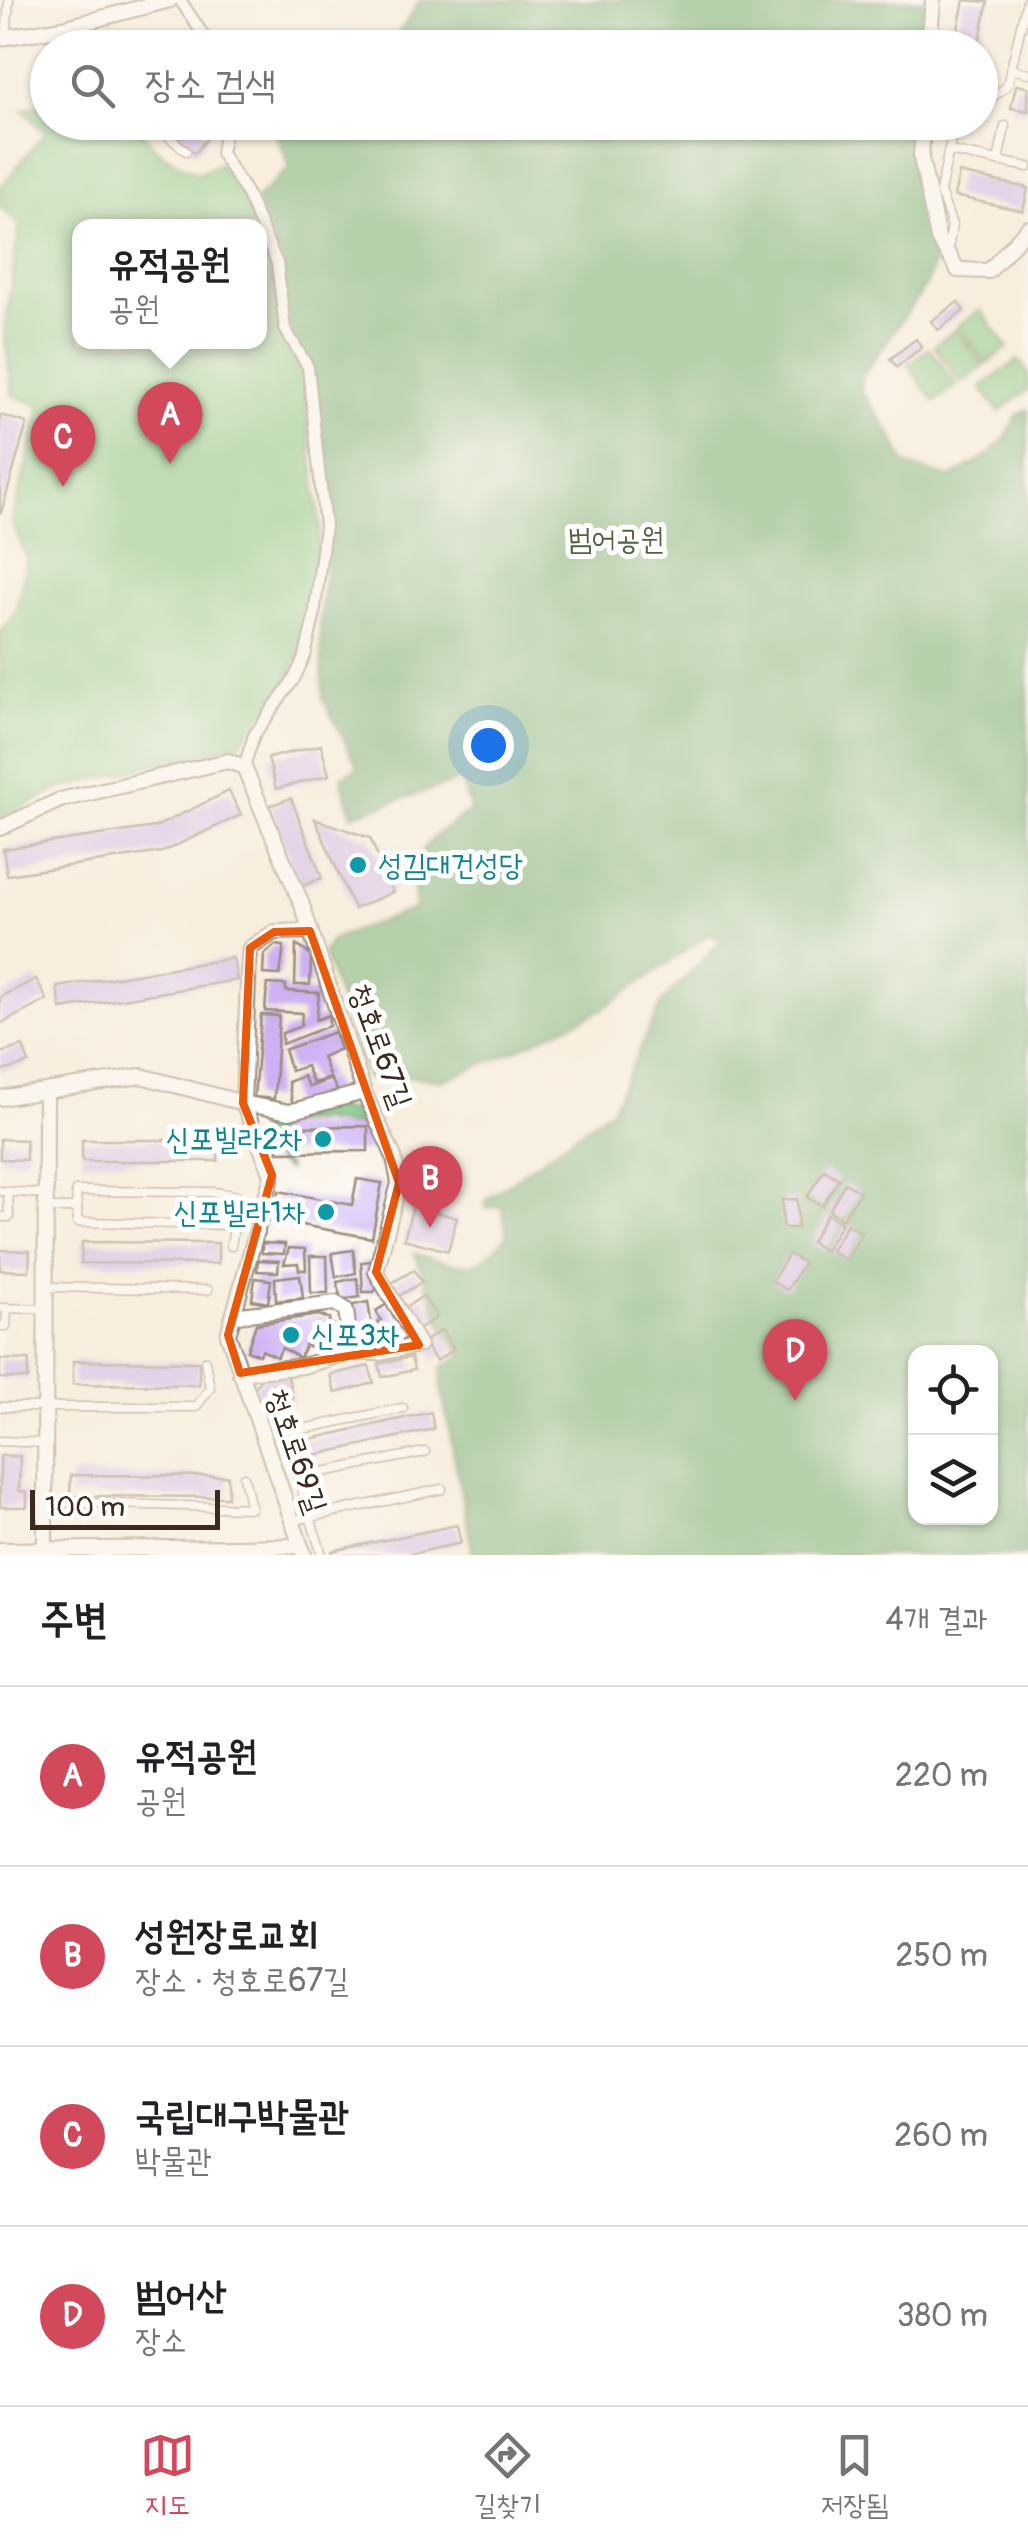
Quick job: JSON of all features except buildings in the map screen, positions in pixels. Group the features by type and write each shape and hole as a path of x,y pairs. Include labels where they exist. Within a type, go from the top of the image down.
{"street":[{"path":"46,30 170,0"},
{"path":"180,0 200,30"},
{"path":"930,30 933,0"},
{"path":"3,38 30,33"},
{"path":"224,140 221,152 258,219"},
{"path":"922,140 921,160 938,238 958,270 989,271 1028,228"},
{"path":"0,828 60,800 228,761 244,766 254,735 294,680 305,656 325,526 308,367 285,329 277,264 267,241"},
{"name":"청호로67길","path":"244,766 310,931 364,1092 394,1157 399,1183 376,1272 418,1345"},
{"path":"243,1103 250,948 274,932 310,931"},
{"path":"0,1098 141,1076 289,1112 364,1092"},
{"path":"46,1091 46,1549"},
{"name":"청호로69길","path":"243,1103 272,1175 228,1335 302,1550"},
{"path":"233,1316 335,1303 346,1310 350,1353"},
{"name":"청호로69길","path":"240,1374 304,1366 350,1353 380,1353 418,1345"},
{"path":"0,1550 302,1550"}],"lane":[{"path":"3,38 10,0"},
{"path":"998,93 1007,86 1027,0"},
{"path":"79,24 80,30"},
{"path":"1010,69 1028,73"},
{"path":"998,161 1005,126"},
{"path":"172,140 186,151"},
{"path":"948,253 952,225 940,192 951,140"},
{"path":"948,151 1028,168"},
{"path":"0,1217 8,1217 4,1191 76,1208"},
{"path":"231,1246 239,1196 214,1192 76,1191 77,1222 234,1225"},
{"path":"47,1287 208,1290"},
{"path":"0,1326 6,1326 4,1308 47,1309"},
{"path":"0,1407 196,1407 210,1388 206,1361"},
{"path":"322,1555 284,1433 403,1408"},
{"path":"0,1441 46,1443"},
{"path":"297,1477 425,1452"},
{"path":"46,1502 252,1508 244,1477"},
{"path":"291,1521 442,1489"}],"highlighted area":[{"path":"310,931 399,1183 376,1272 419,1345 240,1373 228,1335 272,1175 243,1103 250,948 274,932"}],"green space":[{"path":"420,0 925,0 922,30 401,30"},
{"path":"39,140 148,140 171,160 198,174 220,163 253,219 72,219 72,349 267,349 267,253 280,336 302,369 320,527 310,616 290,679 239,744 61,788 0,818 0,633 16,611 27,558 12,522 41,406 13,395 4,331 20,224 0,207 0,188"},
{"name":"범어공원","path":"278,140 914,140 913,156 934,261 927,284 861,378 861,390 893,437 905,464 950,478 990,453 1005,438 1016,416 1028,409 1028,1555 473,1555 441,1387 442,1367 462,1355 442,1325 415,1254 466,1264 496,1248 507,1235 502,1206 486,1208 486,1200 611,1109 663,1001 721,941 711,933 603,1009 443,1080 402,1076 366,1079 323,952 332,939 416,908 415,873 424,849 442,830 471,811 461,780 352,815 341,777 358,767 323,699 320,620 330,524 311,366 290,335 282,261 267,219 263,219 255,200 290,167"},
{"path":"980,310 1008,347 987,364 958,326"},
{"path":"956,329 984,366 962,383 934,346"},
{"path":"929,348 957,385 935,402 907,364"},
{"path":"1018,360 1028,374 1028,390 999,412 981,387"},
{"path":"337,1106 343,1111 360,1109 366,1123 317,1121 276,1125 277,1153 289,1171 265,1146 259,1112 287,1118"}],"place":[{"name":"유적공원","path":"170,464"},
{"name":"국립대구박물관","path":"63,487"},
{"name":"성김대건성당","path":"358,865"},
{"name":"신포빌라2차","path":"323,1139"},
{"name":"신포빌라1차","path":"326,1212"},
{"name":"성원장로교회","path":"430,1228"},
{"name":"신포3차","path":"291,1335"},
{"name":"범어산","path":"795,1401"}]}
